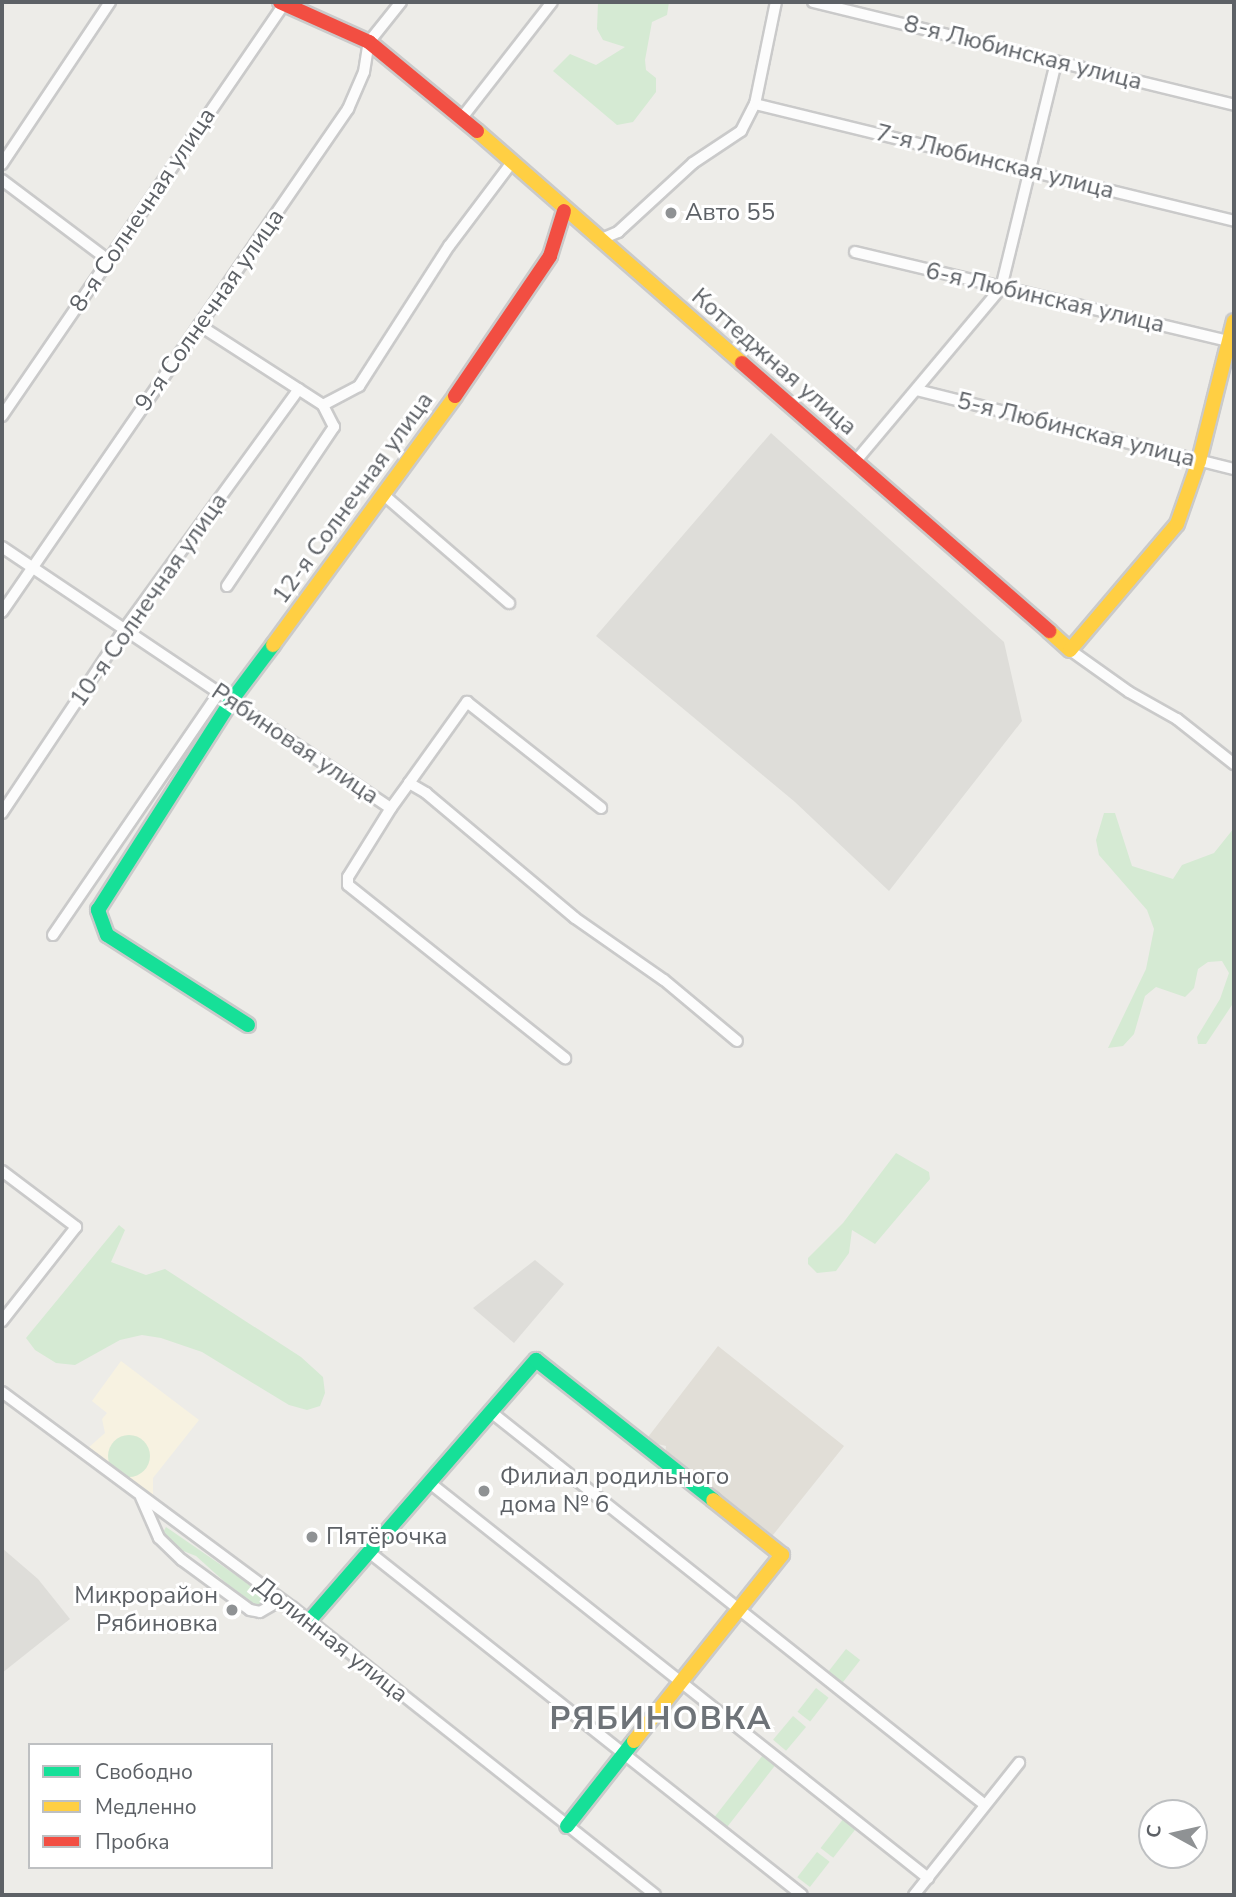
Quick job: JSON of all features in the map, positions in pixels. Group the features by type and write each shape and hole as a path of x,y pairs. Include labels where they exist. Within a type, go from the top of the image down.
{"street":[{"path":"2,163 110,2"},
{"name":"9-я Солнечная улица","path":"2,612 348,109 364,72 369,42 401,2"},
{"path":"461,119 552,2"},
{"path":"599,240 618,233 693,163 741,131 755,104 776,2"},
{"name":"8-я Любинская улица","path":"813,2 1234,105"},
{"name":"Коттеджная улица","path":"282,3 369,42 461,119 510,165 855,461 1070,650 1129,692 1177,719 1234,764"},
{"name":"8-я Солнечная улица","path":"2,416 282,3"},
{"path":"855,461 1000,288 1027,170 1056,62"},
{"name":"7-я Любинская улица","path":"755,104 1234,221"},
{"path":"323,405 359,386 449,246 510,165"},
{"path":"2,180 108,260"},
{"name":"12-я Солнечная улица","path":"248,1025 107,935 100,924 98,910 105,894 166,805 225,697 385,496 550,257 564,211"},
{"name":"6-я Любинская улица","path":"855,253 1232,341"},
{"path":"1070,650 1177,524 1199,461 1232,341 1234,321"},
{"path":"199,325 323,405 334,427 227,586"},
{"name":"10-я Солнечная улица","path":"2,813 126,627 299,389"},
{"name":"5-я Любинская улица","path":"917,390 1234,469"},
{"path":"385,496 509,603"},
{"name":"Рябиновая улица","path":"2,547 32,569 126,627 391,808 409,783 575,918 664,980 737,1041"},
{"path":"53,935 225,697"},
{"path":"409,783 467,702 601,808"},
{"path":"391,808 348,877 348,885 565,1058"},
{"path":"2,1171 76,1227 2,1321"},
{"path":"309,1621 536,1360 782,1555 567,1826"},
{"name":"Долинная улица","path":"2,1392 309,1621 654,1895"},
{"path":"491,1412 985,1805"},
{"path":"430,1483 928,1878"},
{"path":"140,1494 159,1538 181,1560 250,1610 260,1612 281,1600"},
{"path":"369,1552 802,1895"},
{"path":"914,1895 1019,1763"}],"shaded area":[{"path":"771,433 1004,642 1022,721 889,891 795,802 596,636"},
{"path":"535,1260 564,1284 514,1343 473,1308"},
{"path":"718,1346 844,1446 769,1540 724,1503 722,1495 710,1493 665,1457 666,1446 645,1441"},
{"path":"121,1361 199,1420 153,1478 153,1497 88,1448 105,1433 102,1419 107,1413 92,1401"},
{"path":"2,1548 38,1579 70,1619 2,1673"}],"green space":[{"path":"598,2 669,2 667,15 652,22 645,60 646,70 656,78 656,92 633,122 617,125 553,71 570,54 596,65 625,47 603,40 597,29"},
{"path":"1104,813 1115,813 1132,866 1173,879 1182,865 1214,853 1234,828 1234,1002 1206,1044 1198,1044 1197,1037 1220,999 1229,973 1222,961 1208,962 1198,969 1194,988 1185,997 1156,987 1145,996 1134,1034 1123,1046 1108,1048 1146,969 1154,929 1147,910 1099,855 1096,840"},
{"path":"896,1153 929,1172 930,1179 875,1244 852,1230 849,1253 836,1271 817,1273 808,1264 808,1258 843,1223"},
{"path":"119,1225 125,1230 111,1262 146,1275 165,1269 301,1357 323,1377 325,1393 320,1406 307,1410 289,1405 202,1352 161,1338 142,1335 120,1340 75,1365 56,1363 35,1350 26,1338"},
{"path":"129,1435 144,1441 150,1456 144,1471 129,1477 114,1471 108,1456 114,1441"},
{"path":"166,1527 266,1596 262,1605 247,1602 196,1556 173,1547 162,1534"},
{"path":"846,1649 860,1660 842,1684 828,1673"},
{"path":"816,1688 829,1698 810,1721 798,1712"},
{"path":"793,1716 806,1727 786,1751 773,1740"},
{"path":"763,1755 776,1765 726,1829 713,1819"},
{"path":"844,1818 857,1828 833,1858 821,1848"},
{"path":"817,1852 830,1862 810,1887 797,1877"}],"traffic: fast":[{"path":"248,1025 107,935 98,910 231,701 273,645"},
{"path":"309,1621 536,1360 713,1500"},
{"path":"567,1826 634,1741"}],"traffic: slow":[{"path":"477,131 742,363"},
{"path":"1049,631 1070,650 1177,524 1199,461 1234,321"},
{"path":"273,645 455,396"},
{"path":"634,1741 782,1555 713,1500"}],"traffic: jam":[{"path":"280,2 369,42 477,131"},
{"path":"455,396 550,256 564,211"},
{"path":"742,363 1049,631"}],"place":[{"name":"Авто 55","path":"671,213"},
{"name":"Филиал родильного дома № 6","path":"484,1491"},
{"name":"Пятёрочка","path":"312,1537"},
{"name":"Микрорайон Рябиновка","path":"232,1610"}],"district":[{"name":"РЯБИНОВКА","path":"661,1719"}]}
